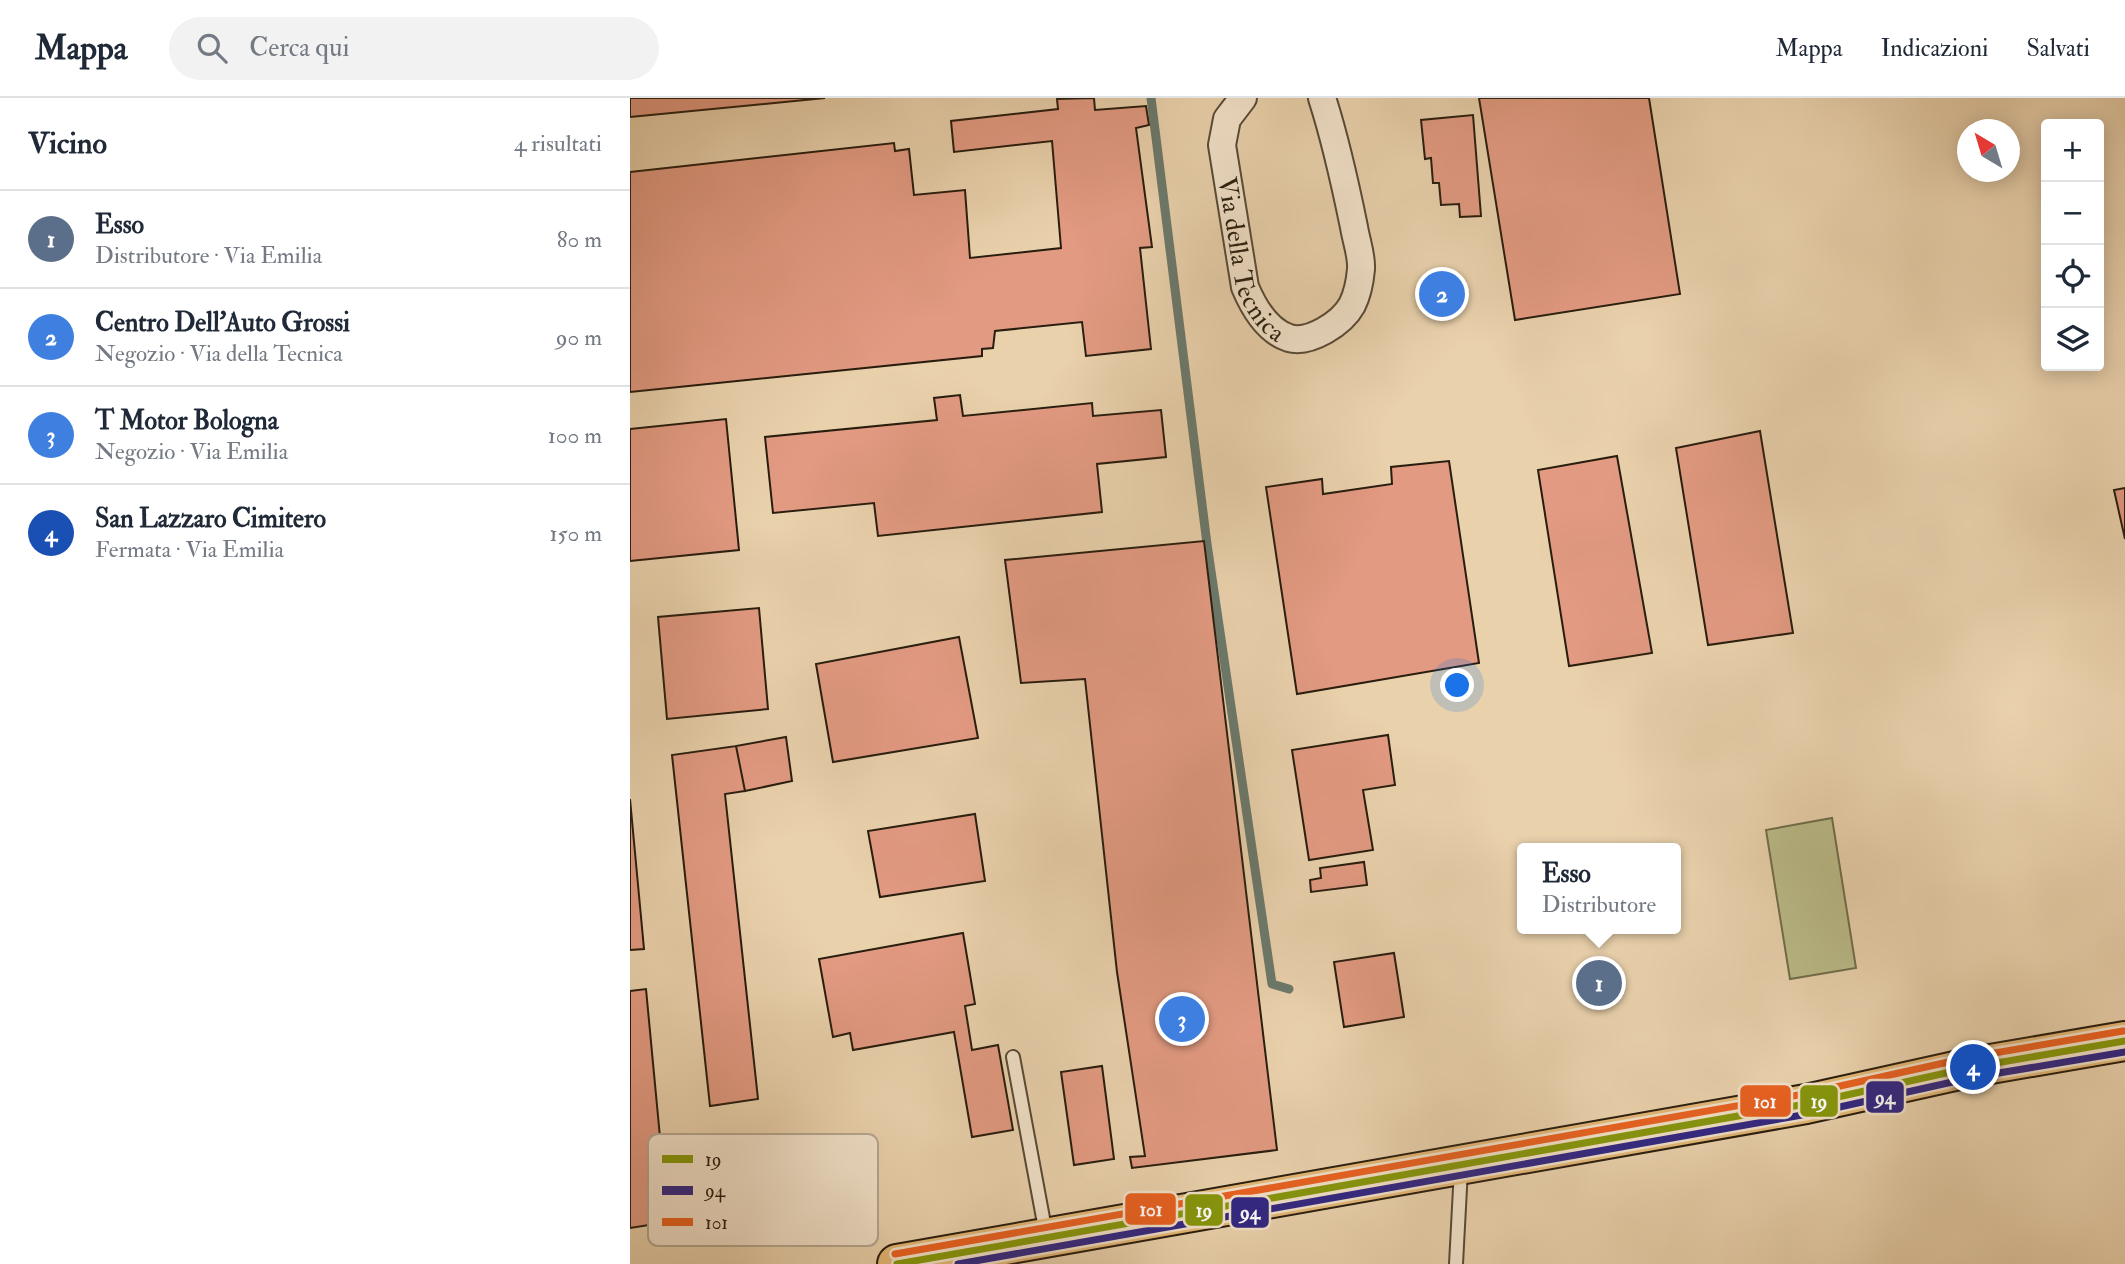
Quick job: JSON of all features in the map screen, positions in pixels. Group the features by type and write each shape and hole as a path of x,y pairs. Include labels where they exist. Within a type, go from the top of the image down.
{"main road":[{"path":"912,1263 1046,1237 1807,1104 1973,1067 2125,1041"}],"street":[{"name":"Via della Tecnica","path":"1243,98 1227,119 1222,145 1245,287 1252,304 1263,318 1278,332 1298,340 1310,337 1334,324 1351,307 1361,266 1338,148 1322,98"}],"lane":[{"path":"1013,1057 1046,1237"},
{"path":"1456,1264 1461,1165"}],"green space":[{"path":"1832,818 1856,968 1790,979 1766,830"}],"building":[{"path":"630,98 825,98 630,117"},
{"path":"1094,98 1095,110 1146,106 1149,125 1136,128 1152,247 1140,248 1151,349 1086,356 1082,322 995,331 993,348 982,349 982,356 630,392 630,172 894,143 895,151 909,149 914,195 965,190 970,258 1061,248 1052,141 954,152 951,121 1058,109 1057,99"},
{"path":"1479,98 1649,98 1680,294 1515,320"},
{"path":"1473,115 1481,216 1460,217 1459,204 1441,205 1439,183 1433,183 1431,158 1425,159 1421,120"},
{"path":"960,395 963,416 1092,403 1093,416 1161,410 1166,457 1097,464 1102,512 878,536 874,503 773,513 765,437 937,420 934,398"},
{"path":"726,419 739,550 630,561 630,429"},
{"path":"1760,431 1793,633 1708,645 1676,448"},
{"path":"1617,456 1652,653 1569,666 1538,470"},
{"path":"1449,461 1479,663 1297,694 1266,487 1322,479 1323,494 1392,484 1391,467"},
{"path":"2125,488 2125,539 2114,490"},
{"path":"1204,541 1277,1150 1132,1168 1130,1157 1145,1156 1117,972 1085,679 1021,683 1005,560"},
{"path":"759,608 768,709 667,719 658,617"},
{"path":"959,637 978,738 833,762 816,664"},
{"path":"1388,735 1395,785 1363,790 1373,850 1309,860 1292,750"},
{"path":"786,737 792,781 745,791 736,746"},
{"path":"736,746 745,791 725,794 758,1099 710,1106 672,755"},
{"path":"630,799 644,949 630,950"},
{"path":"975,814 985,881 880,897 868,831"},
{"path":"1364,862 1367,885 1311,892 1310,880 1321,878 1320,868"},
{"path":"963,933 975,1004 965,1006 972,1050 998,1045 1013,1130 972,1137 954,1032 853,1050 850,1033 833,1037 819,959"},
{"path":"1394,953 1404,1017 1344,1027 1334,962"},
{"path":"646,989 660,1134 648,1134 648,1225 630,1228 630,991"},
{"path":"1102,1066 1114,1159 1074,1165 1061,1072"}],"waterway":[{"path":"1151,98 1207,544 1272,984 1289,989"}],"transit line":[{"name":"101","path":"895,1254 1804,1094 1971,1057 2123,1031"},
{"name":"19","path":"897,1264 1806,1104 1973,1067 2125,1041"},
{"name":"94","path":"958,1264 1808,1114 1975,1077 2125,1052"}],"place":[{"name":"Centro Dell'Auto Grossi","path":"1442,294"},
{"name":"Esso","path":"1599,983"},
{"name":"T Motor Bologna","path":"1182,1019"},
{"name":"San Lazzaro Cimitero","path":"1973,1067"}]}
